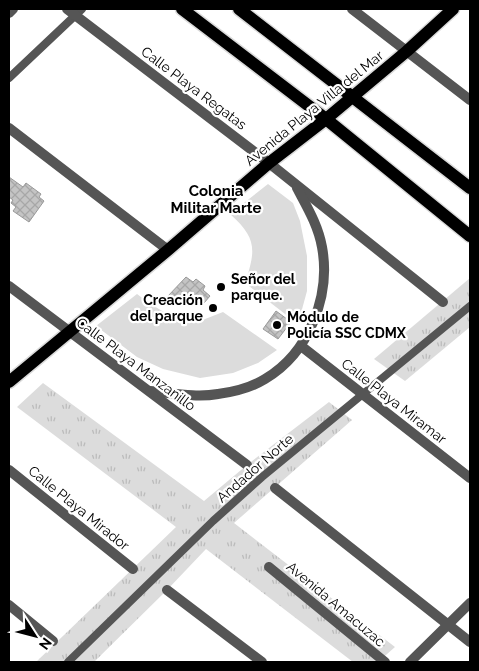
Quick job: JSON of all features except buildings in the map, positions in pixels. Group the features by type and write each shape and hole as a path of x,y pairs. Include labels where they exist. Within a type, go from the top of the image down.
{"main road":[{"path":"182,9 326,119 470,236"},
{"path":"239,9 470,188"},
{"name":"Avenida Playa Villa del Mar","path":"9,382 269,163 326,119 407,51 452,9"}],"street":[{"path":"9,13 13,9"},
{"path":"352,9 470,100"},
{"path":"9,78 75,11"},
{"name":"Calle Playa Regatas","path":"75,11 443,302"},
{"path":"9,128 168,250"},
{"path":"150,391 191,395 217,394 241,389 264,380 283,366 301,346 313,324 321,298 324,274 322,248 316,224 296,184"},
{"name":"Calle Playa Manzanillo","path":"9,286 247,465"},
{"name":"Andador Norte","path":"68,662 262,477 470,306"},
{"name":"Calle Playa Miramar","path":"301,346 470,478"},
{"name":"Calle Playa Mirador","path":"9,470 133,569"},
{"path":"275,488 470,642"},
{"name":"Avenida Amacuzac","path":"269,567 385,662"},
{"path":"167,590 262,662"},
{"path":"410,662 470,604"},
{"path":"9,605 53,642"}],"green space":[{"path":"268,184 293,203 300,221 307,256 307,291 298,324 245,283 251,262 252,245 245,230 230,214"},
{"path":"470,278 470,327 405,381 374,359"},
{"path":"137,294 172,317 200,321 223,312 277,350 258,363 233,373 200,378 163,369 137,357 96,326"},
{"path":"43,383 204,501 247,465 329,402 352,420 234,523 395,647 378,662 353,662 206,549 94,662 36,662 176,527 17,407"}],"place":[{"name":"Señor del parque.","path":"221,287"},
{"name":"Creación del parque","path":"213,308"},
{"name":"Módulo de Policía SSC CDMX","path":"277,325"}],"district":[{"name":"Colonia Militar Marte","path":"216,200"}]}
